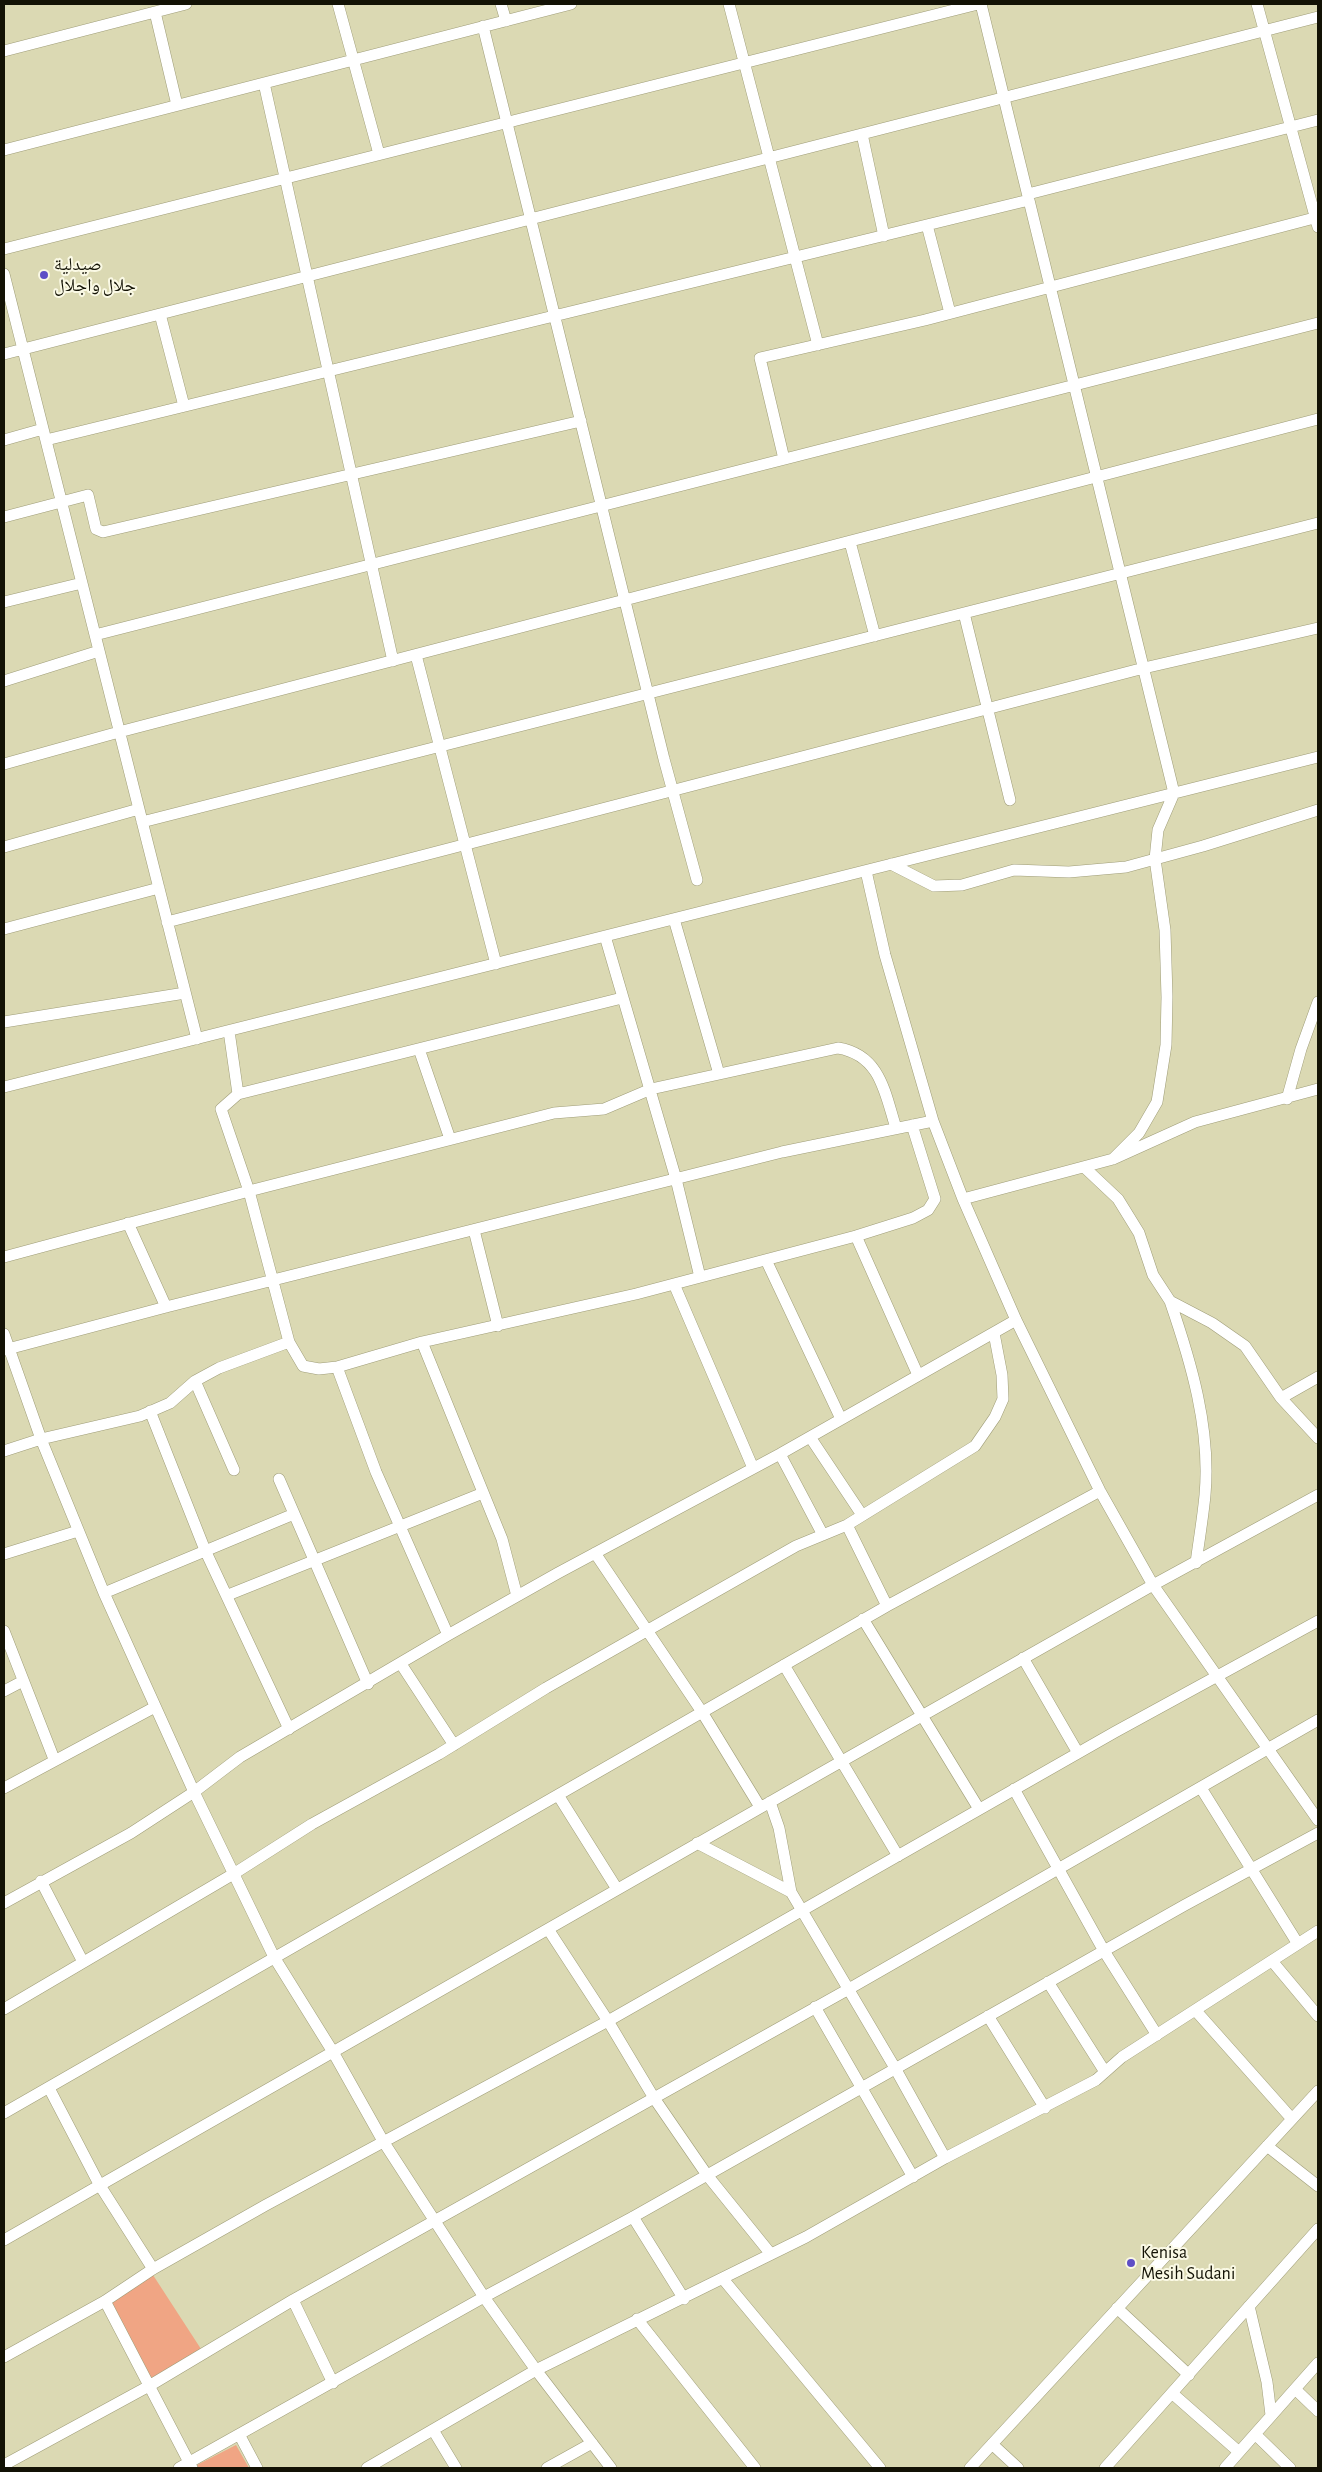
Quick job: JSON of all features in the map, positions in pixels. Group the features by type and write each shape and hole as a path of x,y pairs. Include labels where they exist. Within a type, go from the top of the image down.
{"street":[{"path":"4,51 186,4"},
{"path":"338,4 379,154"},
{"path":"501,4 506,21"},
{"path":"4,150 571,4"},
{"path":"729,4 818,345"},
{"path":"4,249 980,4 1174,793 1158,830 1156,859 1165,930 1166,1044 1156,1102 1139,1133 1113,1159"},
{"path":"784,459 760,358 950,313 1317,221 1257,4"},
{"path":"154,12 177,105"},
{"path":"4,354 1318,17"},
{"path":"483,26 672,790 697,880"},
{"path":"264,83 393,661"},
{"path":"4,440 44,434 184,406 884,236 1318,120"},
{"path":"862,134 884,236"},
{"path":"928,225 950,313"},
{"path":"4,274 197,1039"},
{"path":"160,314 184,406"},
{"path":"95,635 1318,323"},
{"path":"4,764 119,732 1318,419"},
{"path":"4,517 88,495 96,529 103,532 581,421"},
{"path":"142,822 1318,523"},
{"path":"850,542 875,636"},
{"path":"4,602 82,583"},
{"path":"964,613 1010,800"},
{"path":"167,922 1144,668 1318,628"},
{"path":"4,681 99,651"},
{"path":"416,655 496,964"},
{"path":"4,1087 1318,757"},
{"path":"4,847 138,809"},
{"path":"891,864 934,886 962,885 1014,870 1069,872 1126,867 1318,810"},
{"path":"866,871 885,954 932,1121 963,1199 1016,1320 1100,1491 1153,1585 1318,1820"},
{"path":"4,929 159,888"},
{"path":"674,919 719,1074"},
{"path":"606,936 622,998 676,1179 700,1277"},
{"path":"4,1022 185,993"},
{"path":"622,998 238,1094 221,1109 250,1191 289,1342 303,1366 319,1369 337,1367 422,1342 674,1284 856,1236 913,1218 928,1210 934,1203 934,1196 912,1125"},
{"path":"1287,1099 1301,1048 1318,1002"},
{"path":"229,1031 238,1094"},
{"path":"419,1048 450,1140"},
{"path":"4,1257 250,1191 554,1113 604,1109 650,1089 838,1048 846,1050 870,1063 878,1074 896,1128"},
{"path":"963,1199 1113,1159 1195,1122 1287,1099 1318,1089"},
{"path":"6,1350 166,1307 782,1152 932,1121"},
{"path":"1084,1167 1118,1198 1139,1234 1152,1275 1170,1301 1196,1388 1205,1444 1205,1494 1196,1563"},
{"path":"128,1224 166,1307"},
{"path":"474,1230 498,1326"},
{"path":"856,1236 918,1375"},
{"path":"766,1260 841,1418"},
{"path":"674,1284 753,1468"},
{"path":"1170,1301 1212,1322 1245,1346 1281,1398 1318,1438"},
{"path":"4,1903 131,1833 194,1792 240,1757 368,1684 448,1635 594,1553 780,1454 1016,1320"},
{"path":"4,2009 235,1872 312,1824 454,1745 546,1688 796,1546 847,1525 976,1446 986,1434 1003,1400 1002,1375 994,1333"},
{"path":"4,1334 6,1350 104,1593 194,1792 235,1872 274,1957 333,2052 383,2141 484,2297 536,2370 611,2468"},
{"path":"4,1451 41,1439 110,1424 150,1411 170,1403 195,1381 219,1368 289,1342"},
{"path":"422,1342 502,1539 517,1596"},
{"path":"337,1367 372,1463 448,1635"},
{"path":"1281,1398 1318,1377"},
{"path":"195,1381 234,1470"},
{"path":"150,1411 205,1550 228,1595 288,1729"},
{"path":"810,1436 862,1515"},
{"path":"780,1454 823,1535"},
{"path":"279,1479 368,1684"},
{"path":"4,2113 863,1619 1100,1491"},
{"path":"228,1595 483,1493"},
{"path":"4,2240 1022,1658 1318,1495"},
{"path":"104,1593 294,1514"},
{"path":"847,1525 886,1606"},
{"path":"4,1554 78,1531"},
{"path":"594,1553 779,1828 791,1892 804,1910 847,1990 895,2068 945,2158"},
{"path":"863,1619 979,1809"},
{"path":"4,2357 105,2301 153,2269 383,2141 477,2094 1078,1753 1318,1621"},
{"path":"4,1631 54,1759"},
{"path":"1022,1658 1078,1753"},
{"path":"402,1664 454,1745"},
{"path":"784,1664 898,1856"},
{"path":"4,1691 23,1681"},
{"path":"4,1788 54,1759 155,1707"},
{"path":"4,2465 149,2386 293,2300 847,1990 1318,1720"},
{"path":"1201,1788 1298,1944"},
{"path":"1014,1789 1057,1870 1104,1951 1157,2035"},
{"path":"558,1794 617,1889"},
{"path":"105,2301 149,2386 187,2466 484,2297 633,2217 1048,1982 1318,1833"},
{"path":"697,1843 791,1892"},
{"path":"41,1881 83,1962"},
{"path":"548,1929 608,2021 654,2098 707,2175 770,2253"},
{"path":"367,2468 536,2370 684,2299 770,2253 806,2237 945,2158 1096,2080 1122,2057 1196,2011 1318,1930"},
{"path":"1272,1961 1318,2016"},
{"path":"1048,1982 1105,2072"},
{"path":"815,2007 913,2177"},
{"path":"1196,2011 1292,2119"},
{"path":"988,2016 1045,2108"},
{"path":"49,2088 99,2184 153,2269"},
{"path":"970,2468 1318,2091"},
{"path":"1267,2146 1318,2186"},
{"path":"633,2217 684,2299"},
{"path":"1104,2468 1173,2394 1318,2229"},
{"path":"723,2278 880,2468"},
{"path":"293,2300 333,2384"},
{"path":"1249,2306 1267,2382 1271,2414"},
{"path":"1117,2308 1190,2375"},
{"path":"637,2320 755,2468"},
{"path":"1225,2468 1318,2363"},
{"path":"1295,2389 1318,2410"},
{"path":"1173,2394 1239,2452"},
{"path":"433,2430 456,2468"},
{"path":"1255,2434 1290,2468"},
{"path":"240,2436 258,2468"},
{"path":"547,2468 592,2443"},
{"path":"992,2444 1018,2468"}],"shaded area":[{"path":"153,2275 201,2349 151,2381 111,2302"},
{"path":"236,2445 249,2468 198,2468 197,2465"}],"place":[{"name":"صيدلية جلال واجلال","path":"44,275"},
{"name":"Kenisa Mesih Sudani","path":"1131,2263"}]}
